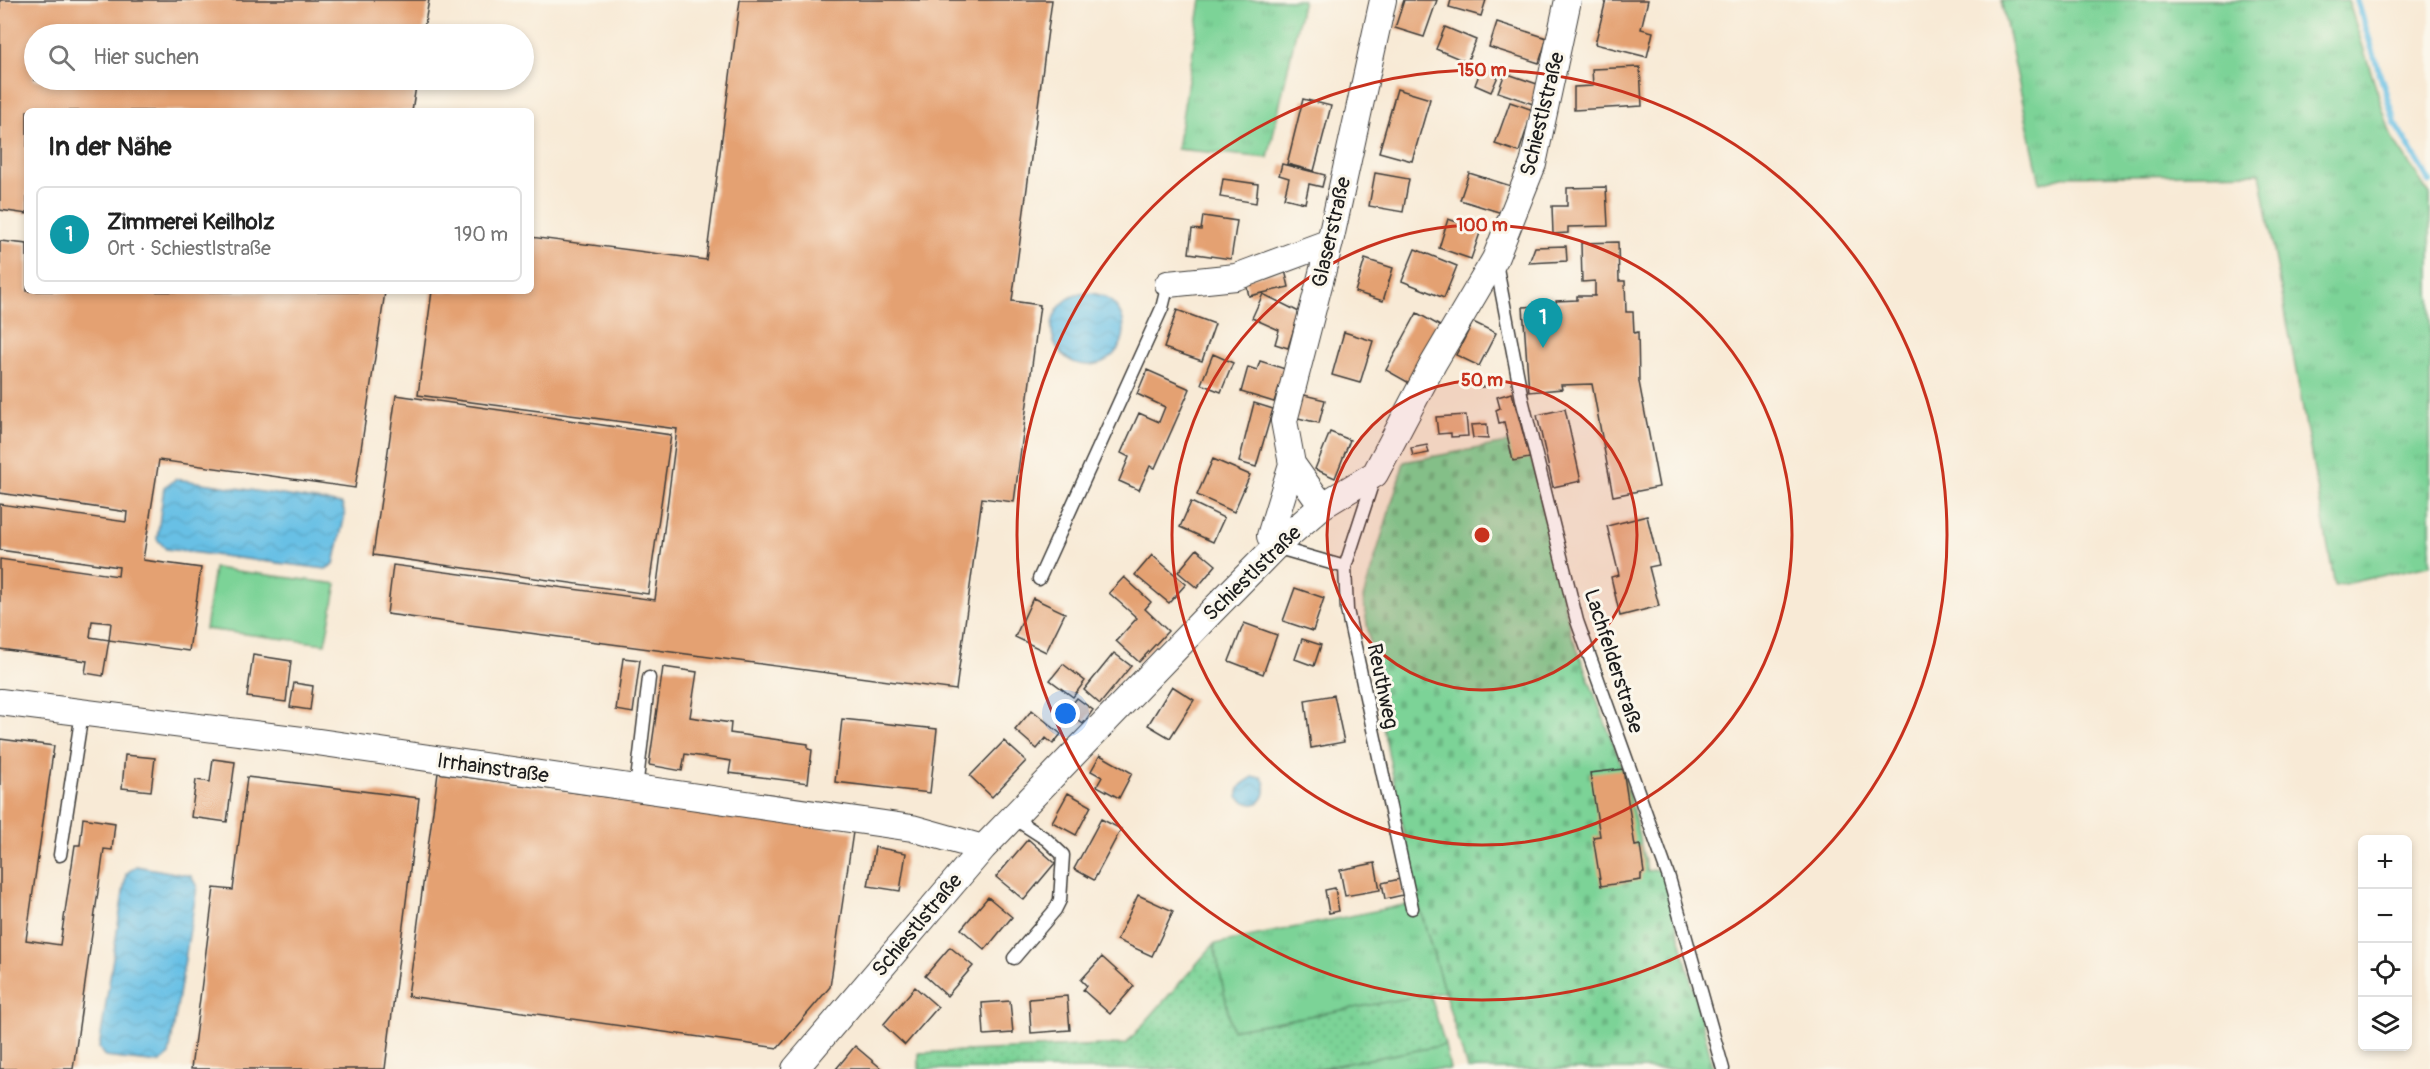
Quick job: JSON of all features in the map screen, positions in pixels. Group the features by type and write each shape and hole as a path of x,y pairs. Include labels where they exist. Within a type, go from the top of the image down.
{"street":[{"name":"Glaserstraße","path":"1322,506 1292,464 1284,421 1330,242 1383,0"},
{"name":"Schiestlstraße","path":"795,1069 983,848 1275,547 1322,506 1375,474 1433,364 1495,259 1533,164 1568,0"},
{"path":"1168,284 1236,277 1330,242"},
{"name":"Glaserstraße","path":"1275,547 1270,536 1292,464"},
{"name":"Irrhainstraße","path":"0,702 318,742 912,828 983,848"}],"lane":[{"name":"Lachfelderstraße","path":"1495,259 1522,399 1578,621 1669,878 1724,1069"},
{"path":"1039,579 1162,308 1168,284"},
{"name":"Reuthweg","path":"1375,474 1345,567 1347,610 1412,908"},
{"path":"1275,547 1345,567"},
{"path":"636,789 649,678"},
{"path":"60,855 82,713"},
{"path":"1012,818 1046,839 1063,855 1060,900 1055,910 1014,958"}],"green space":[{"path":"1201,0 1303,0 1268,158 1177,149"},
{"path":"2001,0 2348,0 2392,138 2430,195 2430,565 2335,586 2260,173 2066,176 2040,183"},
{"path":"1527,439 1571,633 1623,769 1647,871 1662,869 1714,1069 1467,1069 1418,902 1384,732 1363,598 1404,462"},
{"path":"214,568 337,584 325,644 205,629"},
{"path":"1418,902 1445,992 1231,1030 1214,944"},
{"path":"1214,944 1232,1030 1430,994 1445,1045 1315,1069 919,1069 919,1053 1126,1044"},
{"path":"1445,1045 1450,1069 1315,1069"}],"water":[{"path":"1088,293 1108,299 1118,309 1124,329 1118,349 1108,359 1088,365 1068,359 1058,349 1052,329 1058,309 1068,299"},
{"path":"176,479 342,504 345,514 334,564 326,569 166,549 157,539 164,487"},
{"path":"1253,777 1261,777 1265,794 1258,803 1253,804 1238,797 1238,793 1242,785"},
{"path":"136,866 191,876 197,887 169,1055 159,1063 105,1057 99,1048 126,874"}],"building":[{"path":"0,0 429,0 425,24 24,24 24,90 415,90 412,108 24,108 24,214 0,210"},
{"path":"740,0 1052,0 1012,301 1040,305 1014,502 982,498 956,690 387,614 393,565 655,600 677,429 418,395 432,294 534,294 534,237 706,260"},
{"path":"1404,0 1437,0 1424,37 1395,28"},
{"path":"1451,0 1486,0 1481,16 1449,7"},
{"path":"1606,0 1648,0 1641,29 1653,32 1647,57 1595,44"},
{"path":"1497,22 1547,38 1539,63 1489,47"},
{"path":"1445,27 1476,40 1467,62 1436,49"},
{"path":"1482,67 1499,74 1491,92 1475,85"},
{"path":"1640,67 1642,106 1574,110 1574,87 1593,86 1592,69"},
{"path":"1505,73 1540,85 1533,104 1498,92"},
{"path":"1397,89 1430,99 1412,161 1379,152"},
{"path":"1303,99 1331,106 1314,171 1287,164"},
{"path":"1510,102 1533,110 1519,152 1495,144"},
{"path":"1282,164 1325,175 1322,187 1309,184 1305,203 1284,198 1289,178 1279,175"},
{"path":"1375,173 1409,179 1403,212 1369,206"},
{"path":"1469,173 1511,186 1502,213 1460,200"},
{"path":"1223,179 1258,184 1256,203 1220,197"},
{"path":"1606,187 1608,226 1568,227 1568,233 1553,234 1552,206 1567,206 1567,188"},
{"path":"1203,216 1237,221 1231,259 1189,253 1192,229 1201,230"},
{"path":"1448,219 1481,230 1471,259 1439,248"},
{"path":"0,241 24,244 24,294 385,294 355,488 159,460 143,560 201,568 189,651 109,640 103,676 85,673 87,661 0,649 0,559 118,576 119,567 0,550 0,504 126,522 127,512 0,493","holes":["92,621 111,623 109,640 90,637"]},
{"path":"1618,242 1619,281 1625,281 1626,312 1633,312 1634,333 1638,332 1639,382 1659,487 1613,496 1592,384 1561,385 1562,389 1529,392 1523,307 1556,305 1556,301 1577,300 1577,296 1595,296 1595,281 1582,282 1581,243"},
{"path":"1566,246 1567,261 1529,263 1535,247"},
{"path":"1415,249 1457,266 1444,298 1402,281"},
{"path":"1365,259 1393,268 1383,301 1355,292"},
{"path":"1285,270 1289,287 1249,296 1245,279"},
{"path":"1263,294 1299,312 1288,348 1275,344 1279,330 1252,318"},
{"path":"1177,310 1215,324 1202,361 1164,348"},
{"path":"1417,313 1442,327 1411,384 1386,370"},
{"path":"1473,322 1496,333 1479,366 1456,355"},
{"path":"1344,332 1373,341 1360,383 1332,375"},
{"path":"1213,354 1233,363 1221,392 1201,384"},
{"path":"1260,361 1285,369 1274,402 1241,392 1248,367 1257,370"},
{"path":"1147,370 1190,389 1155,468 1150,466 1139,490 1119,481 1129,457 1121,453 1139,413 1159,422 1165,407 1137,394"},
{"path":"1495,379 1496,385 1475,388 1474,381"},
{"path":"1512,393 1530,458 1513,461 1504,422 1499,423 1496,410 1500,408 1497,397"},
{"path":"1300,394 1325,400 1319,423 1294,417"},
{"path":"396,395 671,435 648,594 373,555"},
{"path":"1254,403 1273,409 1256,467 1239,462"},
{"path":"1565,409 1581,481 1553,487 1537,415"},
{"path":"1466,415 1468,436 1451,437 1451,433 1438,434 1436,417"},
{"path":"1487,424 1488,439 1473,438 1471,425"},
{"path":"1330,432 1350,440 1335,478 1315,469"},
{"path":"1427,445 1429,453 1413,456 1411,448"},
{"path":"1213,459 1250,475 1234,512 1197,495"},
{"path":"1191,502 1224,518 1213,542 1180,527"},
{"path":"1647,516 1659,565 1649,567 1659,606 1620,616 1611,577 1619,575 1607,526"},
{"path":"1197,549 1216,565 1197,588 1178,572"},
{"path":"1152,555 1186,584 1169,603 1135,575"},
{"path":"1124,577 1151,602 1145,609 1168,631 1139,662 1116,641 1137,618 1109,593"},
{"path":"1295,588 1324,598 1313,631 1283,621"},
{"path":"1033,598 1065,613 1046,652 1015,637"},
{"path":"1244,623 1277,635 1263,674 1229,661"},
{"path":"1302,639 1321,645 1314,666 1295,659"},
{"path":"1114,653 1131,666 1100,704 1084,690"},
{"path":"253,655 291,661 286,702 247,697"},
{"path":"623,658 640,660 633,713 616,710"},
{"path":"1063,664 1085,681 1073,697 1050,680"},
{"path":"663,667 697,672 690,717 731,723 730,733 808,744 808,749 812,750 808,783 729,773 731,761 685,754 682,771 649,765"},
{"path":"294,683 313,686 310,710 290,707"},
{"path":"1172,686 1194,700 1170,738 1148,725"},
{"path":"1334,695 1344,742 1311,748 1305,700"},
{"path":"1077,698 1093,710 1083,724 1067,711"},
{"path":"1032,710 1061,734 1053,744 1046,738 1037,749 1015,730"},
{"path":"842,719 937,729 930,793 835,782"},
{"path":"0,739 54,746 26,940 60,945 75,845 80,845 83,818 115,823 112,850 104,849 73,1069 0,1069"},
{"path":"1004,741 1026,761 992,797 970,776"},
{"path":"125,755 155,758 151,791 122,788"},
{"path":"1100,755 1132,773 1119,798 1097,786 1102,777 1091,771"},
{"path":"213,759 235,762 227,822 191,817 196,780 210,782"},
{"path":"1623,769 1635,846 1640,845 1644,873 1641,874 1641,880 1601,886 1593,837 1600,836 1590,773"},
{"path":"438,773 853,832 830,987 778,1048 408,996"},
{"path":"247,777 419,798 385,1069 191,1069 214,888 233,890"},
{"path":"1068,793 1091,806 1076,835 1052,822"},
{"path":"1101,819 1121,829 1094,880 1074,869"},
{"path":"1028,839 1055,863 1024,900 996,877"},
{"path":"875,847 906,853 900,891 868,886"},
{"path":"1375,863 1380,890 1345,896 1340,870"},
{"path":"1400,879 1403,895 1385,899 1382,883"},
{"path":"1335,888 1339,911 1329,913 1325,890"},
{"path":"1138,895 1173,911 1152,956 1117,940"},
{"path":"988,897 1012,917 985,950 961,929"},
{"path":"950,947 973,966 947,996 925,976"},
{"path":"1102,957 1134,986 1110,1014 1083,990 1087,986 1081,980"},
{"path":"915,987 938,1007 905,1045 883,1025"},
{"path":"1067,996 1070,1030 1031,1033 1029,999"},
{"path":"1010,1001 1013,1033 984,1035 982,1003"},
{"path":"855,1046 882,1069 836,1069"}],"waterway":[{"path":"2357,0 2395,123 2430,182"}],"place":[{"name":"Zimmerei Keilholz","path":"1543,348"}]}
